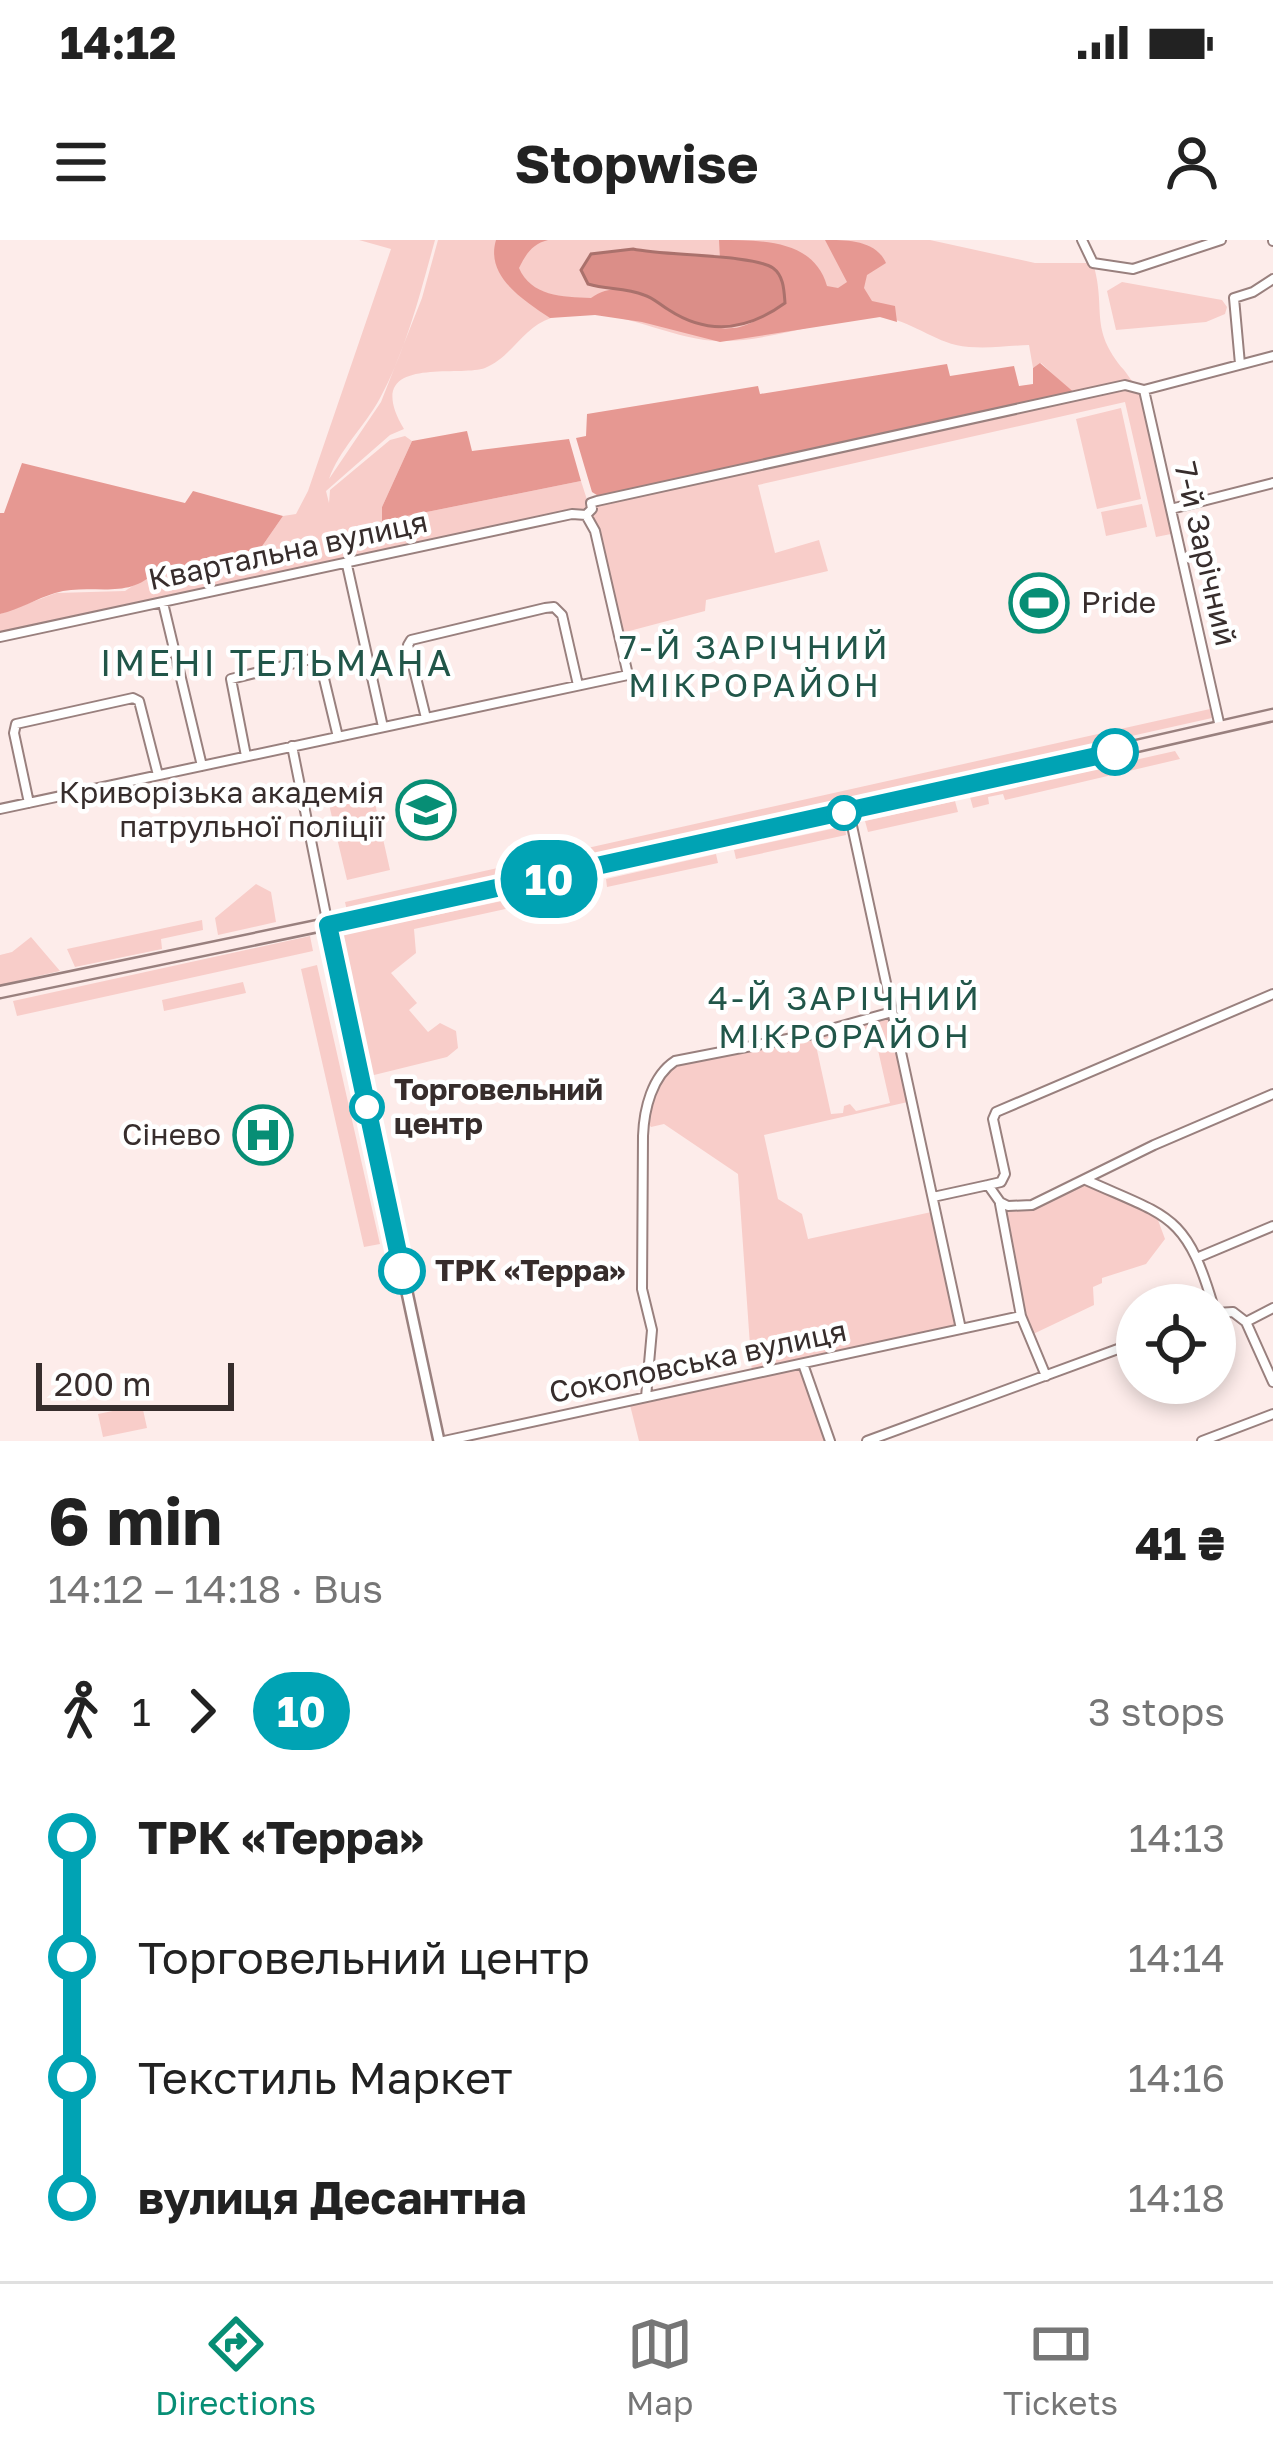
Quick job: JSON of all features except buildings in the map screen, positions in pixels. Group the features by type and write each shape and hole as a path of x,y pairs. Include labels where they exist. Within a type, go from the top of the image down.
{"main road":[{"path":"0,992 849,812 1273,715"}],"street":[{"path":"1100,240 1083,241 1093,263 1132,269 1222,240"},
{"path":"1240,364 1234,298 1273,279"},
{"name":"Квартальна вулиця","path":"0,637 586,515 598,500 1125,385 1144,389 1273,356"},
{"name":"7-й Зарічний","path":"1144,389 1221,728"},
{"path":"1171,509 1273,483"},
{"path":"0,809 628,675 595,531 586,515"},
{"path":"347,565 382,727"},
{"path":"163,602 202,766"},
{"path":"426,718 408,645 411,640 523,612 559,610 578,685"},
{"path":"246,756 231,679 311,659 320,662 338,737"},
{"path":"29,802 14,728 89,707 137,698 158,775"},
{"path":"292,746 442,1441"},
{"path":"849,812 961,1329"},
{"path":"933,1197 1001,1182 1005,1174 993,1118 1001,1109 1273,994"},
{"path":"646,1397 652,1330 643,1289 644,1118 662,1070 675,1061 813,1034 892,1012"},
{"path":"1000,1202 1014,1208 1032,1205 1273,1094"},
{"path":"1085,1179 1172,1221 1199,1257 1207,1284"},
{"path":"988,1185 1000,1202 1021,1316 1046,1376"},
{"path":"1199,1257 1273,1226"},
{"path":"1246,1322 1273,1308"},
{"path":"1236,1314 1246,1322 1273,1382"},
{"name":"Соколовська вулиця","path":"442,1441 1021,1316"},
{"path":"867,1441 1116,1350"},
{"path":"803,1364 830,1441"},
{"path":"1202,1441 1273,1414"}],"shaded area":[{"path":"359,240 435,240 405,342 438,240 930,240 1035,263 1093,263 1106,342 1133,382 1144,390 1176,533 1156,537 1125,402 758,485 775,553 819,540 828,571 706,600 705,611 618,634 595,531 586,515 591,503 1075,395 1041,363 1033,368 1029,345 956,345 888,318 859,318 723,341 702,340 617,317 573,314 541,322 485,368 403,379 394,389 393,405 404,429 390,435 326,491 329,503 330,490 390,440 405,436 412,441 382,507 382,521 581,481 589,506 584,511 349,560 338,531 347,565 0,637 0,614 56,593 125,591 157,570 221,568 256,555 283,516 296,514 308,491 391,249","holes":["633,249 750,261 604,289","395,367 381,402 329,479"]},
{"path":"496,240 548,240 530,250 519,268 539,290 591,298 609,290 626,290 696,322 733,328 785,303 773,270 756,262 720,259 719,240 770,242 799,251 811,259 827,286 838,288 847,282 825,240 860,243 886,263 867,275 864,288 872,301 895,306 897,322 880,317 720,342 595,315 550,318 501,276 494,253"},
{"path":"633,249 762,263 779,275 785,303 743,324 714,326 684,318 637,292 588,284 581,270 591,254"},
{"path":"1122,282 1222,300 1227,307 1225,314 1206,322 1116,330 1107,291"},
{"path":"1040,363 1077,395 600,497 592,492 576,438 586,436 587,414 758,386 760,394 947,364 950,376 1014,366 1019,386 1033,384 1033,368"},
{"path":"1121,408 1141,499 1097,509 1076,419"},
{"path":"467,431 472,451 569,439 581,481 382,521 382,507 412,441"},
{"path":"22,463 185,503 193,491 283,516 256,555 221,568 157,570 134,586 69,590 0,614 0,513 4,513"},
{"path":"1142,504 1147,527 1106,536 1101,512"},
{"path":"1210,709 1212,718 347,911 345,902"},
{"path":"1175,751 1180,759 1005,800 1003,794 988,797 989,804 973,808 970,797"},
{"path":"370,781 390,870 347,880 326,792"},
{"path":"955,801 958,812 868,832 865,821"},
{"path":"845,826 846,835 736,859 734,850"},
{"path":"716,854 718,863 607,887 606,879"},
{"path":"256,884 271,892 276,922 218,935 215,918"},
{"path":"581,884 583,892 414,929 416,953 391,973 417,1003 409,1010 428,1032 440,1023 456,1031 458,1048 447,1057 370,1076 339,928 411,914 413,920"},
{"path":"202,920 203,930 161,939 162,949 75,967 67,949"},
{"path":"310,936 313,951 17,1016 13,1001"},
{"path":"31,937 60,971 0,985 0,955"},
{"path":"317,965 380,1244 364,1247 301,969"},
{"path":"243,982 246,993 164,1011 162,1000"},
{"path":"892,1012 912,1101 764,1135 778,1199 802,1214 808,1239 936,1211 961,1329 804,1364 830,1441 639,1441 629,1401 752,1374 738,1174 664,1124 651,1127 644,1118 662,1070 675,1061 813,1034","holes":["873,1028 890,1103 856,1111 850,1104 843,1113 831,1114 815,1041"]},
{"path":"1085,1179 1155,1212 1165,1239 1146,1264 1102,1278 1093,1287 1094,1305 1029,1336 1000,1202 1022,1208"},
{"path":"142,1405 147,1428 103,1437 98,1414"}],"bus line":[{"name":"10","path":"402,1271 328,925 1115,752"}],"place":[{"name":"Pride","path":"1039,603"},
{"name":"Криворізька академія патрульної поліції","path":"426,810"},
{"name":"Торговельний центр","path":"367,1107"},
{"name":"Сінево","path":"263,1135"},
{"name":"ТРК «Терра»","path":"402,1271"}],"district":[{"name":"ІМЕНІ ТЕЛЬМАНА","path":"277,663"},
{"name":"7-Й ЗАРІЧНИЙ МІКРОРАЙОН","path":"755,666"},
{"name":"4-Й ЗАРІЧНИЙ МІКРОРАЙОН","path":"845,1017"}]}
